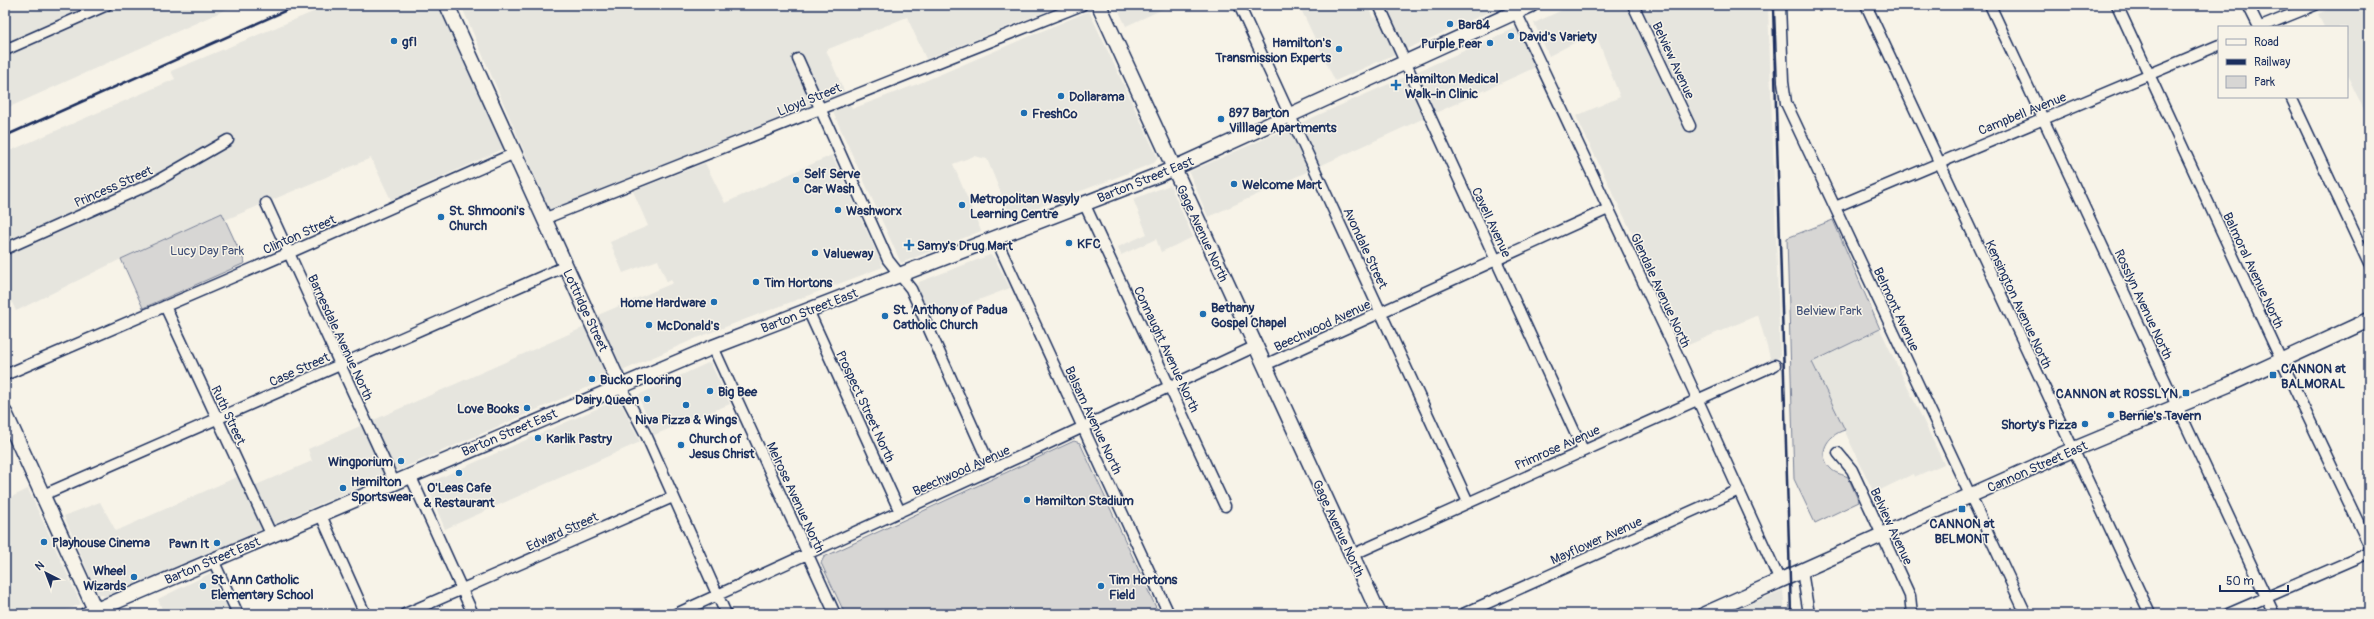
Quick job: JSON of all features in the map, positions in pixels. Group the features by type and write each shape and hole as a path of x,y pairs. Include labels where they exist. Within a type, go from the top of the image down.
{"main road":[{"name":"Lottridge Street","path":"447,5 546,218 620,385"},
{"name":"Gage Avenue North","path":"1099,5 1379,614"},
{"name":"Barton Street East","path":"93,613 271,534 712,347 1174,168 1289,114 1531,5"},
{"name":"Cannon Street East","path":"1705,614 2072,450 2177,406 2369,320"},
{"path":"5,413 43,495 93,613"}],"street":[{"path":"5,50 107,5"},
{"name":"Lloyd Street","path":"546,218 1082,5"},
{"name":"Avondale Street","path":"1238,5 1468,502"},
{"name":"Cavell Avenue","path":"1379,5 1583,450"},
{"name":"Belview Avenue","path":"1633,5 1690,126"},
{"name":"Belmont Avenue","path":"1780,5 1783,82 1786,103 2026,614"},
{"name":"Kensington Avenue North","path":"1866,5 2072,450 2150,614"},
{"name":"Rosslyn Avenue North","path":"1990,5 2274,614"},
{"name":"Balmoral Avenue North","path":"2117,5 2281,360 2369,545"},
{"path":"2248,5 2259,26"},
{"path":"2262,26 2315,5"},
{"name":"Glendale Avenue North","path":"1516,12 1780,580"},
{"name":"Campbell Avenue","path":"1835,207 2218,45"},
{"path":"798,59 888,260 911,289 992,470"},
{"path":"2291,98 2369,264"},
{"name":"Princess Street","path":"5,249 155,182 206,151 228,140"},
{"name":"Clinton Street","path":"5,375 289,253 515,153"},
{"name":"Barnesdale Avenue North","path":"266,203 394,482"},
{"name":"Connaught Avenue North","path":"1084,203 1225,506"},
{"name":"Beechwood Avenue","path":"1265,365 1608,209"},
{"name":"Balsam Avenue North","path":"996,237 1169,614"},
{"name":"Case Street","path":"43,495 566,266"},
{"name":"Ruth Street","path":"164,306 271,534"},
{"name":"Prospect Street North","path":"808,310 900,512"},
{"name":"Beechwood Avenue","path":"676,614 992,470 1256,346"},
{"name":"Melrose Avenue North","path":"712,347 835,614"},
{"name":"Primrose Avenue","path":"1352,555 1774,365"},
{"name":"Lottridge Street","path":"620,385 647,437 726,614"},
{"name":"Belview Avenue","path":"1838,454 1852,470 1883,535 1910,596 1912,614"},
{"path":"410,475 473,614"},
{"name":"Mayflower Avenue","path":"1463,614 1739,490"},
{"name":"Edward Street","path":"405,614 673,497"},
{"path":"320,513 365,614"},
{"path":"2228,614 2369,553"},
{"path":"213,560 238,614"},
{"path":"1802,571 1809,614"}],"shaded area":[{"path":"5,5 236,5 5,109"},
{"path":"330,5 439,5 503,149 391,200 371,158 225,220 221,214 121,259 16,311 5,287 5,153 175,79 171,71"},
{"path":"461,5 1062,5 926,59 907,17 826,50 852,109 920,83 1089,11 1158,158 1154,163 1011,218 987,159 974,156 953,164 981,231 901,263 828,101 550,211"},
{"path":"1116,5 1172,5 1126,26"},
{"path":"1299,5 1367,5 1373,18 1401,5 1505,5 1335,81"},
{"path":"1573,5 1768,5 1780,357 1771,361 1758,315 1686,346 1576,116 1620,97 1595,32 1549,56 1534,23"},
{"path":"2338,5 2369,5 2369,120 2348,77 2348,26 2324,26 2318,14"},
{"path":"1516,28 1536,67 1208,217 1189,172"},
{"path":"832,155 883,267 699,337 622,371 598,315 673,283 671,280 667,282 658,260 623,273 610,242 648,226 633,191 705,163 725,203"},
{"path":"1170,185 1193,237 1161,252 1156,239 1121,255 1118,247 1147,234 1133,199"},
{"path":"990,255 995,259 1010,288 931,318 917,287 919,282"},
{"path":"587,326 609,378 107,597 97,593 64,516 100,502 116,531 250,471 256,485 312,461 308,449"},
{"path":"1880,329 1944,464 1914,477 1913,474 1874,493 1812,362"},
{"path":"710,362 730,404 654,435 638,395"},
{"path":"619,399 640,442 445,529 426,484"},
{"path":"28,489 81,604 56,614 5,614 5,500"},
{"name":"St. Ann Catholic Elementary School","path":"213,572 233,614 164,614 158,599"},
{"path":"1783,590 1785,614 1727,614"}],"green space":[{"name":"Lucy Day Park","path":"222,213 245,263 143,308 121,259"},
{"name":"Belview Park","path":"1833,220 1880,329 1812,362 1845,430 1833,436 1829,441 1824,451 1824,457 1833,471 1848,477 1859,502 1815,523 1794,479 1787,238"},
{"name":"Hamilton Stadium","path":"1074,441 1080,443 1159,614 845,614 821,563 824,557"}],"railway":[{"path":"5,136 298,5"},
{"path":"1773,5 1791,614"}],"place":[{"name":"Bar84","path":"1450,24"},
{"name":"David's Variety","path":"1511,36"},
{"name":"gfl","path":"394,41"},
{"name":"Purple Pear","path":"1490,43"},
{"name":"Hamilton's Transmission Experts","path":"1339,49"},
{"name":"Hamilton Medical Walk-in Clinic","path":"1396,85"},
{"name":"Dollarama","path":"1061,96"},
{"name":"FreshCo","path":"1024,113"},
{"name":"897 Barton Villlage Apartments","path":"1221,119"},
{"name":"Self Serve Car Wash","path":"796,180"},
{"name":"Welcome Mart","path":"1234,184"},
{"name":"Metropolitan Wasyly Learning Centre","path":"962,205"},
{"name":"Washworx","path":"838,210"},
{"name":"St. Shmooni's Church","path":"441,217"},
{"name":"KFC","path":"1069,243"},
{"name":"Samy's Drug Mart","path":"909,245"},
{"name":"Valueway","path":"815,253"},
{"name":"Tim Hortons","path":"756,282"},
{"name":"Home Hardware","path":"714,302"},
{"name":"Bethany Gospel Chapel","path":"1203,314"},
{"name":"St. Anthony of Padua Catholic Church","path":"885,316"},
{"name":"McDonald's","path":"649,325"},
{"name":"CANNON at BALMORAL","path":"2273,375"},
{"name":"Bucko Flooring","path":"592,379"},
{"name":"Big Bee","path":"710,391"},
{"name":"CANNON at ROSSLYN","path":"2186,393"},
{"name":"Dairy Queen","path":"647,399"},
{"name":"Niva Pizza & Wings","path":"686,405"},
{"name":"Love Books","path":"527,408"},
{"name":"Bernie's Tavern","path":"2111,415"},
{"name":"Shorty's Pizza","path":"2085,424"},
{"name":"Karlik Pastry","path":"538,438"},
{"name":"Church of Jesus Christ","path":"681,445"},
{"name":"Wingporium","path":"401,461"},
{"name":"O'Leas Cafe & Restaurant","path":"459,473"},
{"name":"Hamilton Sportswear","path":"343,488"},
{"name":"Hamilton Stadium","path":"1027,500"},
{"name":"CANNON at BELMONT","path":"1962,509"},
{"name":"Playhouse Cinema","path":"44,542"},
{"name":"Pawn It","path":"217,543"},
{"name":"Wheel Wizards","path":"134,577"},
{"name":"St. Ann Catholic Elementary School","path":"203,586"},
{"name":"Tim Hortons Field","path":"1101,586"}]}
